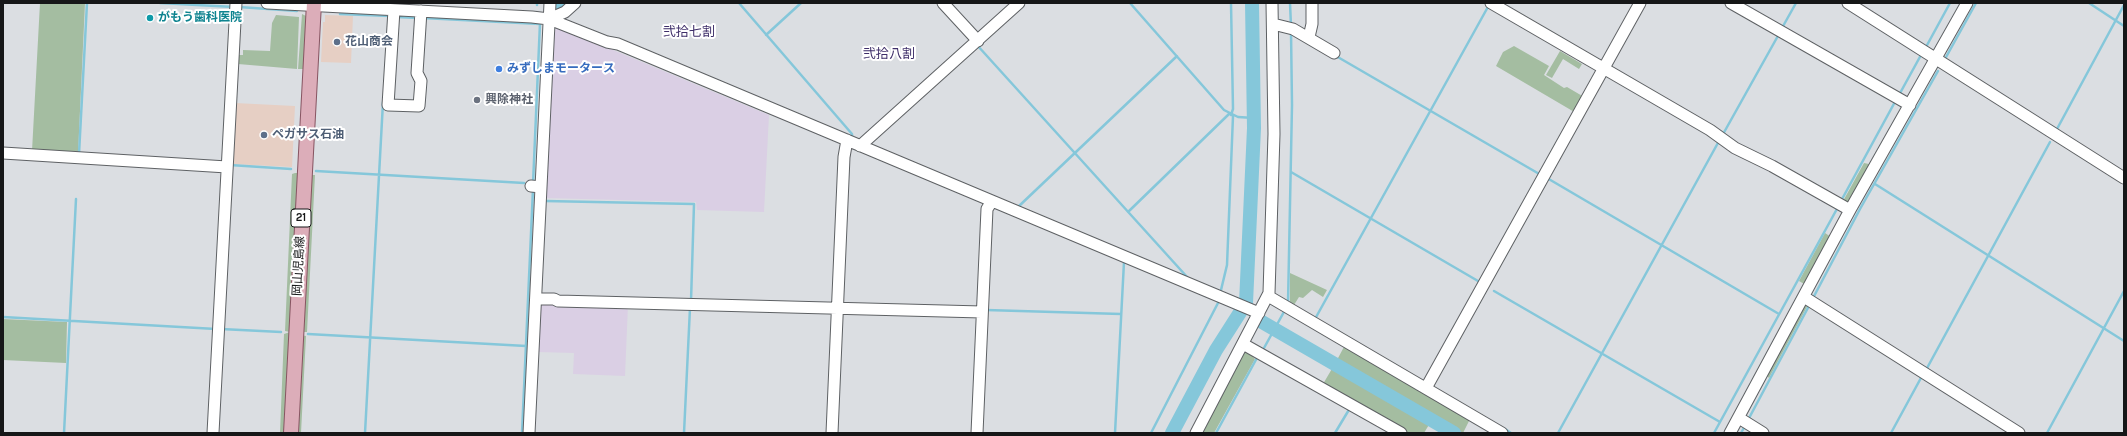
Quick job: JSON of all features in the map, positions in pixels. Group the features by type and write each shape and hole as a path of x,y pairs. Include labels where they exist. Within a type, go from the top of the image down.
{"main road":[{"name":"岡山児島線","path":"291,433 314,4"}],"street":[{"path":"267,3 334,5 393,14 550,19 607,42 618,44 846,143 860,146 990,204 1257,312"},
{"path":"543,3 550,19"},
{"path":"529,433 536,299 536,186 550,19 550,3"},
{"path":"550,19 565,12 575,3"},
{"path":"943,3 976,42"},
{"path":"860,146 1019,3"},
{"path":"1196,433 1243,344 1257,312 1268,296 1274,134 1272,3"},
{"path":"1309,37 1312,24 1312,3"},
{"path":"1491,3 1710,130 1735,148 1772,166 1843,206"},
{"path":"1427,386 1640,3"},
{"path":"1731,3 1910,105"},
{"path":"1848,3 2124,178"},
{"path":"1730,433 1744,421 1809,300 1843,206 1910,105 1967,3"},
{"path":"213,433 236,6"},
{"path":"393,14 388,105 419,106 421,81 417,73 420,15"},
{"path":"1273,24 1290,28 1334,52"},
{"path":"832,433 846,143"},
{"path":"3,153 227,167"},
{"path":"977,433 982,310 990,204"},
{"path":"1268,296 1427,386 1502,433"},
{"path":"536,299 554,299 558,302 982,310"},
{"path":"1809,300 2019,433"},
{"path":"1243,344 1401,433"},
{"path":"1744,421 1763,433"}],"shaded area":[{"name":"花山商会","path":"325,15 353,16 351,63 321,62 323,22 325,22"},
{"path":"558,27 769,115 764,212 697,210 696,202 545,198 553,32"},
{"name":"ペガサス石油","path":"235,103 295,106 292,167 232,164"},
{"path":"539,301 628,305 625,376 573,374 574,353 537,352"}],"green space":[{"path":"40,3 85,3 78,154 32,151"},
{"path":"302,14 306,16 304,69 298,69"},
{"path":"276,15 299,17 297,69 238,64 238,55 243,55 243,50 270,51 272,23"},
{"path":"1514,46 1549,66 1544,75 1564,88 1567,87 1584,97 1576,113 1496,66 1503,52"},
{"path":"1560,51 1582,64 1579,69 1563,59 1552,78 1546,75"},
{"path":"1871,161 1847,206 1842,203 1864,163 1869,164"},
{"path":"299,173 286,433 280,433 284,334 290,332 285,331 292,174"},
{"path":"308,175 315,175 307,332 301,332 300,335 306,336 301,433 295,433"},
{"path":"1825,233 1831,237 1806,285 1799,281"},
{"path":"1290,273 1327,290 1323,297 1312,290 1303,298 1299,297 1294,305 1290,302"},
{"path":"1809,303 1769,378 1767,376 1804,304"},
{"path":"3,319 67,322 66,363 3,360"},
{"path":"1345,345 1470,419 1463,433 1337,360"},
{"path":"1246,349 1254,353 1253,357 1255,359 1214,433 1202,433"},
{"path":"1333,367 1430,423 1424,433 1404,433 1323,384"}],"waterway":[{"path":"79,154 87,3"},
{"path":"160,3 234,7"},
{"path":"554,5 558,3"},
{"path":"739,3 852,134 852,138"},
{"path":"766,35 801,3"},
{"path":"1130,3 1224,110 1238,117 1254,118"},
{"path":"1231,3 1233,109 1231,115"},
{"path":"1172,433 1216,350 1246,303 1254,128 1252,3"},
{"path":"1290,3 1291,26"},
{"path":"1782,28 1796,3"},
{"path":"1926,47 1950,3"},
{"path":"1945,59 1976,3"},
{"path":"2089,3 2124,26"},
{"path":"1315,319 1489,5"},
{"path":"2057,129 2124,5"},
{"path":"239,7 297,11"},
{"path":"340,14 390,16"},
{"path":"397,17 418,18"},
{"path":"423,18 540,24"},
{"path":"533,184 540,23"},
{"path":"1288,304 1292,105 1291,31"},
{"path":"1722,136 1779,34"},
{"path":"977,45 1188,278"},
{"path":"1899,95 1921,55"},
{"path":"1018,207 1177,56"},
{"path":"1336,56 1541,175"},
{"path":"1812,300 1860,209 1938,71"},
{"path":"1841,201 1896,100"},
{"path":"365,433 383,102"},
{"path":"1128,212 1229,114"},
{"path":"1221,290 1227,265 1233,116"},
{"path":"1558,433 1719,141"},
{"path":"1926,370 2050,142"},
{"path":"230,165 291,169"},
{"path":"316,171 524,183"},
{"path":"1291,172 1478,281"},
{"path":"1547,178 1779,314"},
{"path":"1875,184 2124,341"},
{"path":"522,433 533,189"},
{"path":"64,433 76,199"},
{"path":"545,201 694,204 691,301"},
{"path":"1714,433 1838,207"},
{"path":"1115,433 1124,262"},
{"path":"1494,291 1720,422"},
{"path":"2047,433 2124,291"},
{"path":"1151,433 1219,301"},
{"path":"1748,420 1810,304"},
{"path":"1230,306 1242,312"},
{"path":"684,433 690,308"},
{"path":"986,310 1121,314"},
{"path":"1264,348 1285,310"},
{"path":"3,317 216,329"},
{"path":"1262,322 1454,433"},
{"path":"221,329 281,332"},
{"path":"308,334 526,346"},
{"path":"1216,433 1258,356"},
{"path":"1891,433 1922,376"},
{"path":"1335,433 1350,408"},
{"path":"1741,433 1745,426"},
{"path":"1505,429 1511,433"}],"place":[{"name":"がもう歯科医院","path":"150,18"},
{"name":"花山商会","path":"337,42"},
{"name":"みずしまモータース","path":"499,69"},
{"name":"興除神社","path":"477,100"},
{"name":"ペガサス石油","path":"264,135"}],"district":[{"name":"弐拾七割","path":"689,32"},
{"name":"弐拾八割","path":"889,54"}]}
